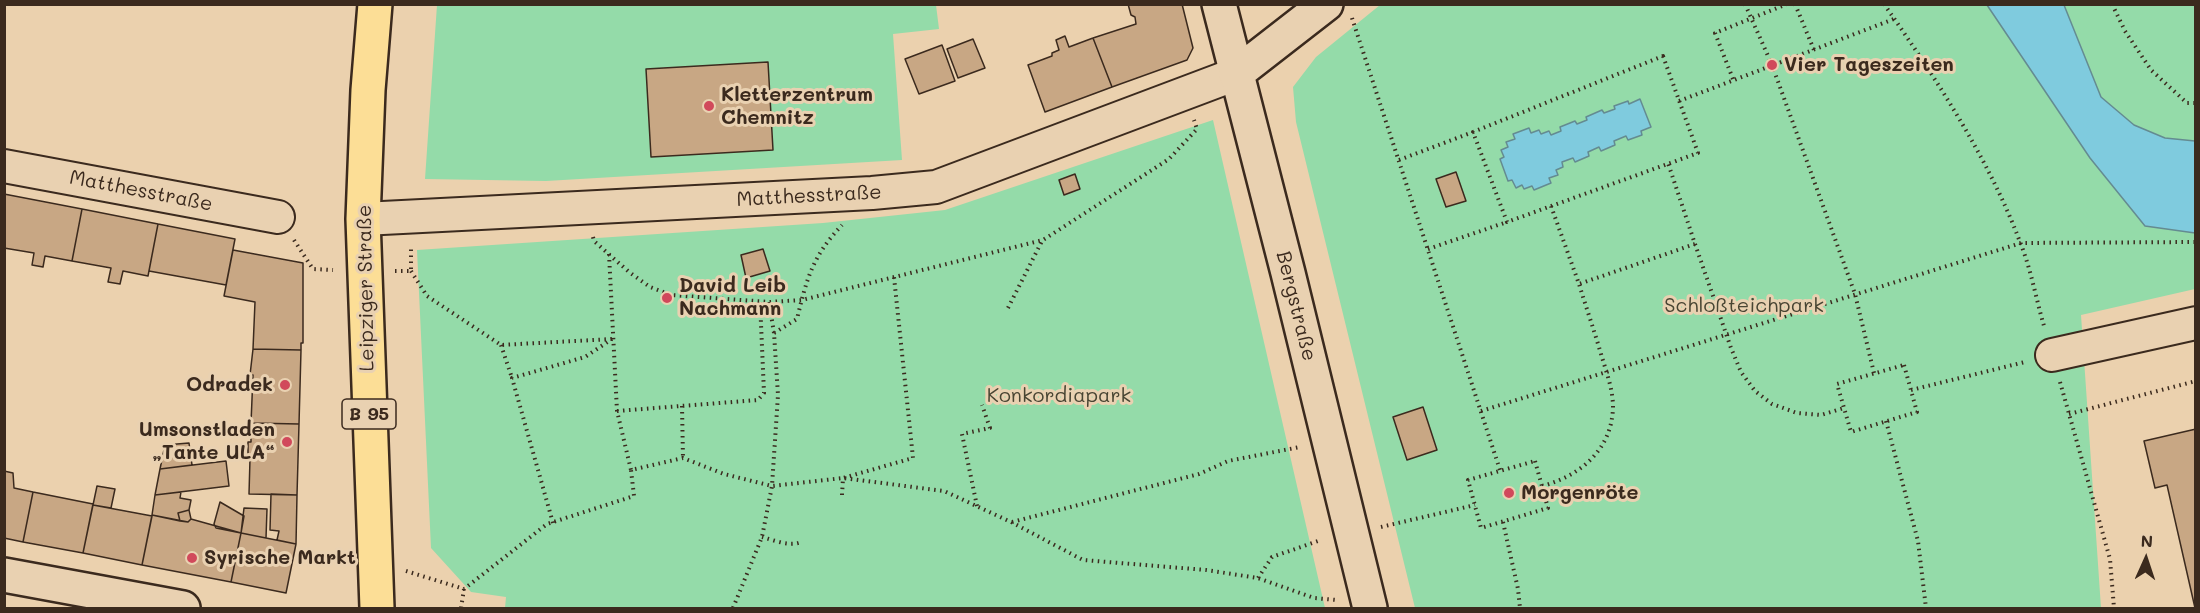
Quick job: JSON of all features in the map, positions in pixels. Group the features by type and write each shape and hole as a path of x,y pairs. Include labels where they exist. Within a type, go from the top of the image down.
{"main road":[{"name":"Leipziger Straße","path":"375,4 366,123 363,219 377,609"}],"street":[{"name":"Bergstraße","path":"1218,4 1369,605"},
{"path":"1236,74 1339,10"},
{"name":"Matthesstraße","path":"363,219 872,193 936,187 1236,74"},
{"name":"Matthesstraße","path":"4,166 278,217"},
{"path":"2052,355 2196,323"},
{"path":"4,575 183,609"}],"path":[{"path":"1745,4 1772,65 1855,294 1874,373"},
{"path":"1733,79 1715,33 1787,4"},
{"path":"1795,4 1814,50"},
{"path":"1884,4 1935,79 1982,160 2021,243 2110,559 2114,609"},
{"path":"2112,4 2125,31 2151,70 2187,103 2196,102"},
{"path":"1339,10 1399,160 1500,470"},
{"path":"1679,101 1894,19"},
{"path":"1399,160 1663,56 1698,153 1428,249"},
{"path":"580,209 594,241 650,287 671,295 769,302 802,300 1043,240 1169,159 1197,129 1185,94"},
{"path":"1473,132 1507,222"},
{"path":"1668,163 1741,372 1755,391 1772,404 1797,413 1821,414 1844,408"},
{"path":"774,333 797,319 810,270 825,244 872,193"},
{"path":"1542,486 1562,481 1581,470 1594,457 1607,435 1613,410 1606,372 1579,284 1551,206"},
{"path":"1008,308 1043,240"},
{"path":"1481,411 2021,243 2196,242"},
{"path":"1579,284 1695,244"},
{"path":"461,609 464,590 547,524 634,496 631,470 617,411 609,254"},
{"path":"411,271 427,296 501,345 613,339"},
{"path":"631,470 683,458 724,474 772,486 843,478 913,458 894,277"},
{"path":"617,411 758,400 764,393 760,301"},
{"path":"733,609 762,537 772,486 778,395 774,333 769,302"},
{"path":"512,378 585,357 613,339"},
{"path":"501,345 553,523"},
{"path":"1911,390 2052,355"},
{"path":"1904,365 1917,412 1851,432 1837,384 1874,373 1904,365"},
{"path":"2069,414 2196,381"},
{"path":"977,506 962,434 990,428 982,405"},
{"path":"682,406 683,458"},
{"path":"1886,421 1918,541 1926,609"},
{"path":"1011,522 1199,474 1228,460 1329,441"},
{"path":"1535,460 1548,508 1482,528 1468,480 1500,470 1535,460"},
{"path":"842,495 843,478"},
{"path":"843,478 944,491 1011,522 1083,560 1206,570 1258,578 1314,598 1369,605"},
{"path":"1258,578 1272,557 1311,542 1475,505"},
{"path":"1503,522 1518,589 1520,609"},
{"path":"762,537 788,544 801,542"},
{"path":"374,561 464,590"}],"green space":[{"path":"437,5 936,5 939,29 893,34 902,160 546,181 425,179"},
{"name":"Schloßteichpark","path":"1380,5 1987,5 2090,158 2145,226 2195,233 2195,289 2081,315 2101,608 1415,608 1296,122 1293,87 1316,57"},
{"path":"2064,5 2195,5 2195,141 2165,138 2134,125 2101,97"},
{"name":"Konkordiapark","path":"1213,120 1325,608 505,608 506,597 471,592 431,548 417,250 823,223 945,210"}],"water":[{"path":"1987,5 2064,5 2101,97 2134,125 2165,138 2195,141 2195,233 2145,226 2090,158"},
{"path":"1640,99 1651,127 1641,131 1642,135 1628,140 1626,136 1614,141 1615,145 1601,151 1599,147 1588,152 1589,156 1575,162 1573,158 1562,162 1563,167 1556,170 1558,175 1549,178 1551,183 1534,190 1532,186 1524,189 1522,185 1516,188 1512,180 1508,181 1500,159 1504,157 1501,150 1508,147 1506,142 1515,139 1513,134 1529,128 1531,133 1539,130 1541,134 1549,131 1551,135 1561,131 1560,127 1575,121 1577,124 1587,120 1586,117 1602,110 1604,113 1615,109 1614,106 1628,101 1629,104"}],"building":[{"path":"1128,4 1182,4 1193,48 1187,60 1112,87 1093,38 1136,24"},
{"path":"1065,36 1069,47 1093,38 1112,87 1045,112 1028,65 1052,56 1052,53 1059,50 1056,40"},
{"path":"973,39 985,68 958,78 947,49"},
{"path":"942,45 955,81 919,94 905,59"},
{"name":"Kletterzentrum Chemnitz","path":"768,62 773,150 651,157 646,69"},
{"path":"1456,172 1466,201 1446,207 1436,179"},
{"path":"1075,174 1080,189 1064,195 1059,180"},
{"path":"4,194 82,209 72,261 45,256 43,267 32,265 34,253 4,248"},
{"path":"82,209 158,224 148,276 123,271 120,284 108,282 111,268 72,261"},
{"path":"158,224 235,239 226,285 149,271"},
{"path":"763,249 770,271 746,278 741,255"},
{"path":"233,250 303,263 303,343 301,343 301,350 253,349 255,302 224,296"},
{"path":"253,349 301,350 299,424 251,423 253,375 250,375"},
{"path":"1423,407 1437,450 1407,460 1393,417"},
{"path":"251,423 299,424 297,495 249,494 248,442 251,442"},
{"path":"2196,429 2195,608 2167,485 2155,488 2144,441"},
{"path":"189,443 192,465 160,469 165,445"},
{"path":"226,461 229,486 155,495 160,469"},
{"path":"4,471 13,473 14,488 33,492 23,542 4,538"},
{"path":"97,486 115,489 111,508 93,505"},
{"path":"33,492 93,504 83,553 23,542"},
{"path":"181,492 180,498 191,500 189,510 178,513 180,521 152,515 155,495"},
{"path":"271,494 297,495 296,544 277,540 279,531 270,530"},
{"path":"220,502 244,516 241,533 216,528 214,524"},
{"path":"93,505 152,516 142,565 83,553"},
{"path":"244,508 267,509 266,538 241,533"},
{"path":"189,510 191,519 188,522 180,521 178,513"},
{"path":"152,515 188,522 191,519 241,533 231,582 142,565"},
{"path":"241,533 296,544 286,593 231,582"}],"place":[{"name":"Vier Tageszeiten","path":"1772,65"},
{"name":"Kletterzentrum Chemnitz","path":"709,106"},
{"name":"David Leib Nachmann","path":"667,298"},
{"name":"Odradek","path":"285,385"},
{"name":"Umsonstladen „Tante ULA“","path":"287,442"},
{"name":"Morgenröte","path":"1509,493"},
{"name":"Syrische Markt","path":"192,558"}]}
